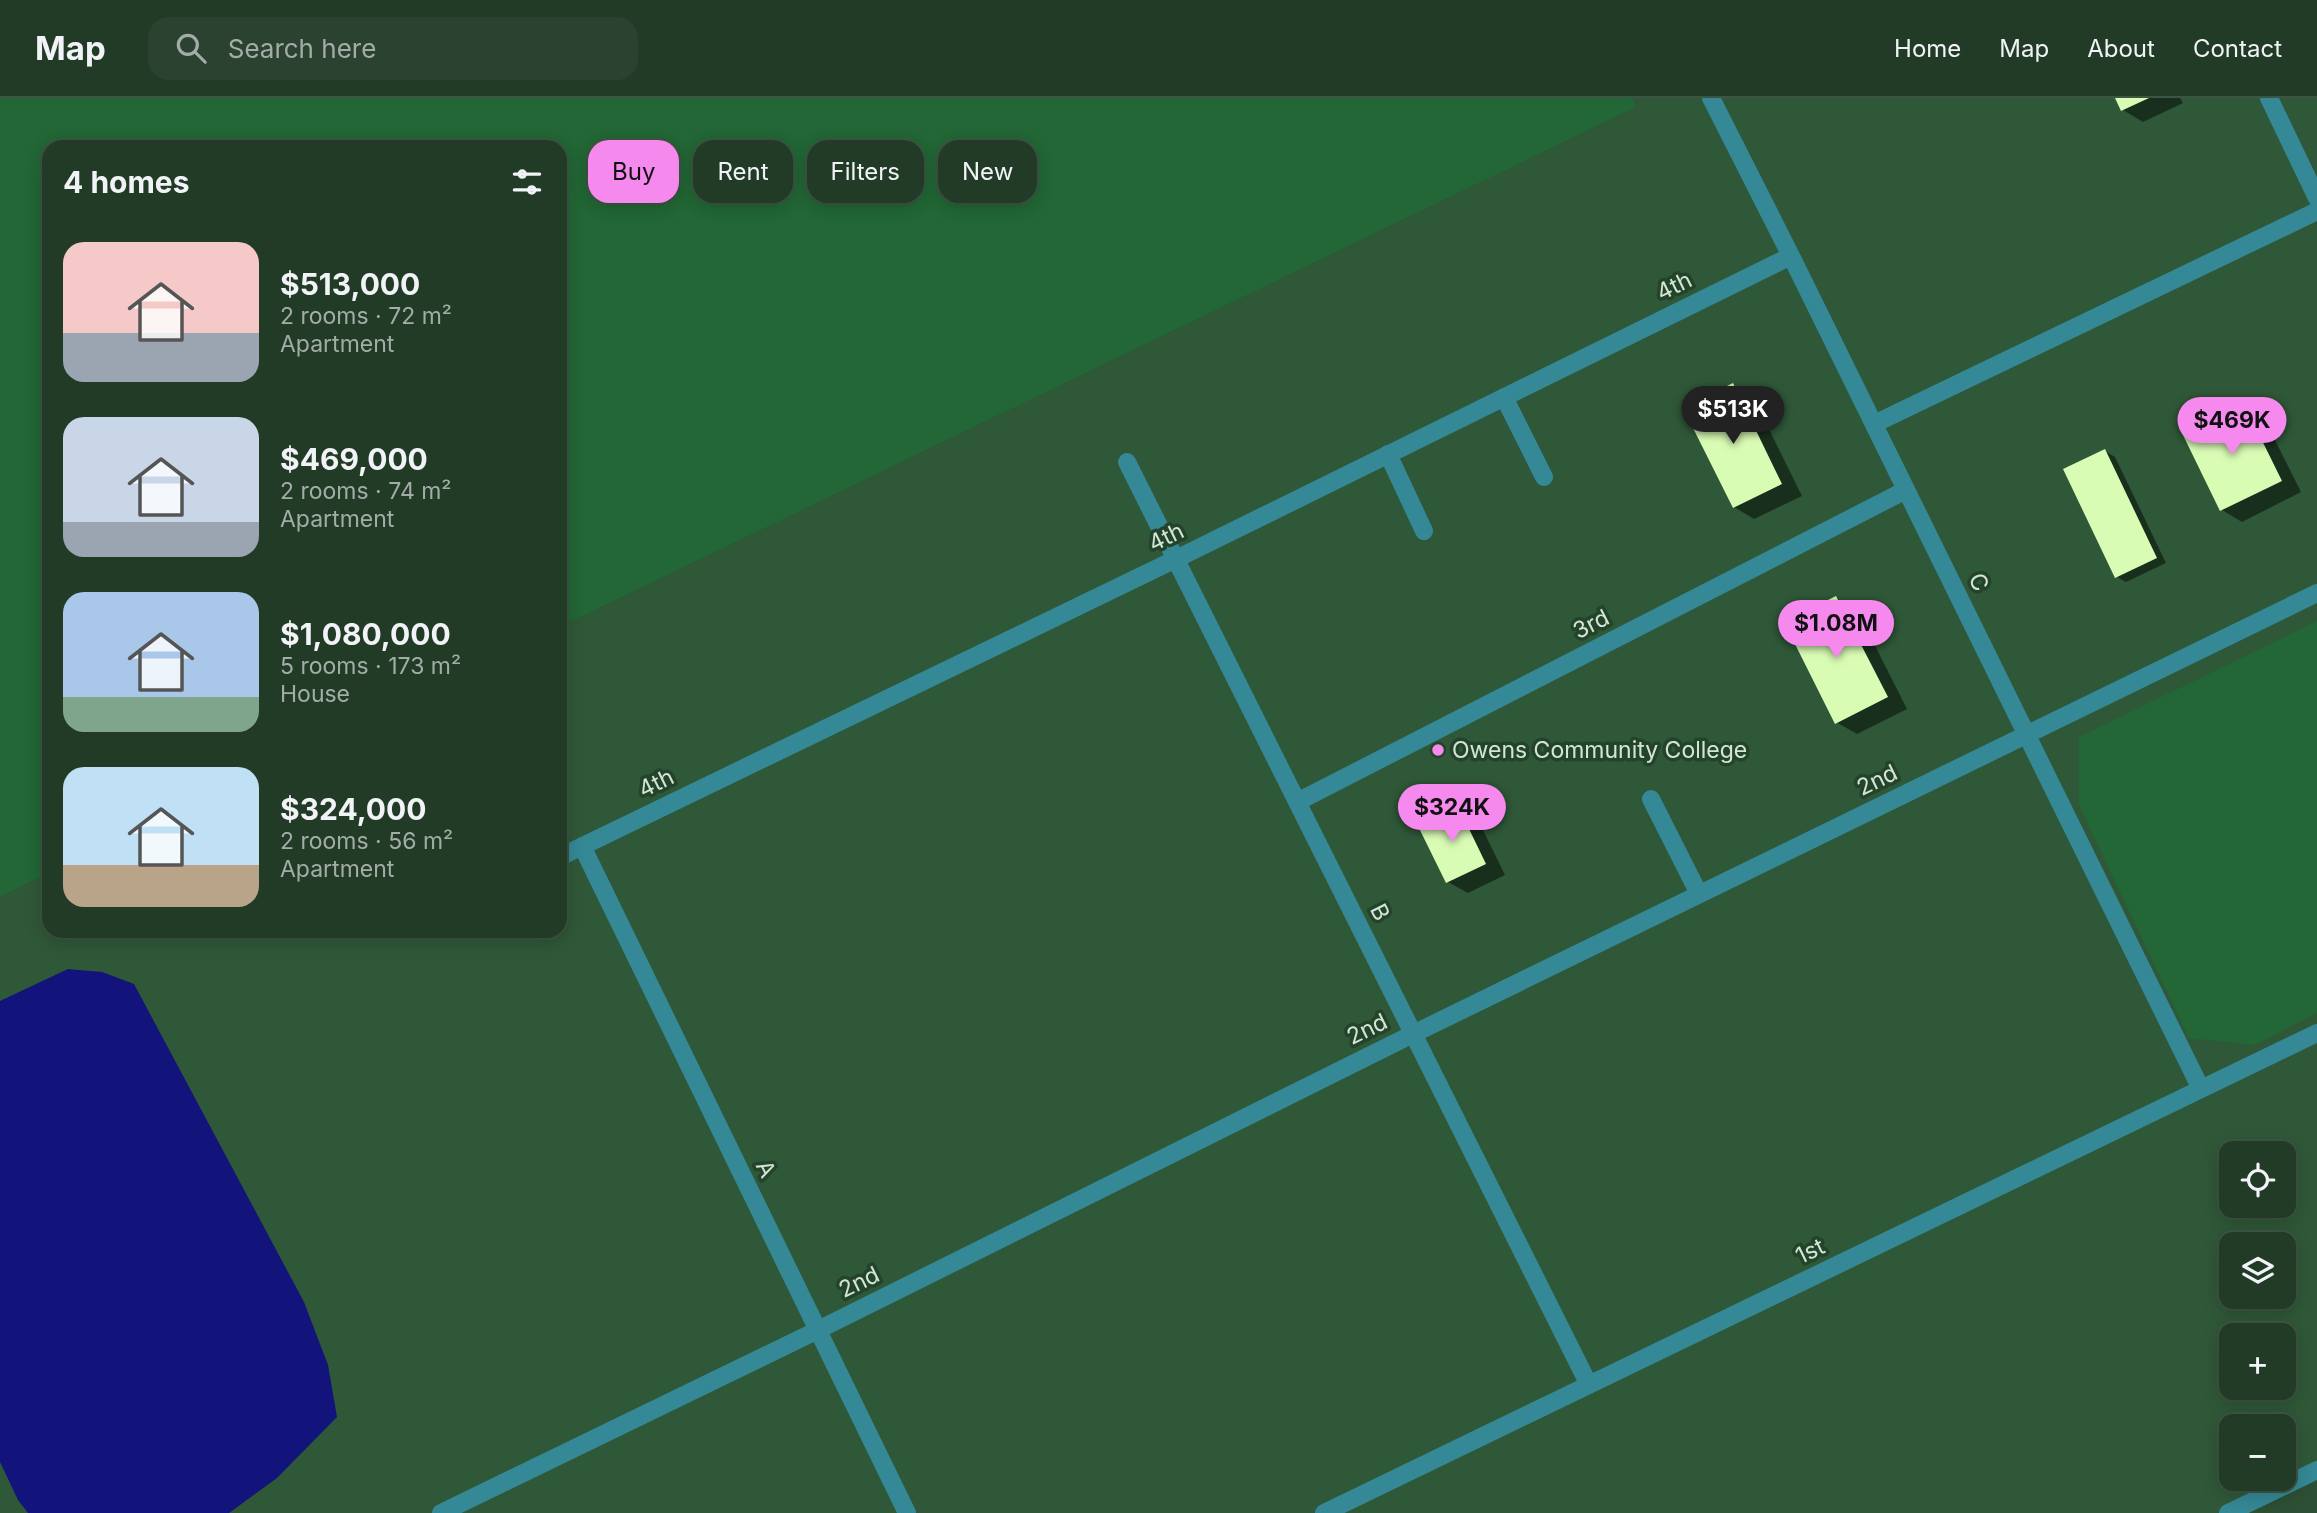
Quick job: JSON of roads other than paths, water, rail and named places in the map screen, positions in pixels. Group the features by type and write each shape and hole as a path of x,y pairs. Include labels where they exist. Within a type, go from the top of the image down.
{"street":[{"name":"C","path":"1711,98 2201,1089"},
{"path":"2269,98 2317,198"},
{"path":"1874,424 2317,211"},
{"name":"4th","path":"567,854 1176,559 1791,256"},
{"path":"1504,397 1544,477"},
{"path":"1388,454 1424,531"},
{"name":"B","path":"1127,462 1589,1385"},
{"name":"3rd","path":"1297,802 1906,490"},
{"name":"2nd","path":"441,1513 2317,593"},
{"path":"1651,799 1699,894"},
{"name":"A","path":"582,846 907,1513"},
{"name":"1st","path":"1324,1513 2317,1033"},
{"path":"2228,1513 2317,1470"}],"place":[{"name":"Owens Community College","path":"1438,750"}]}
